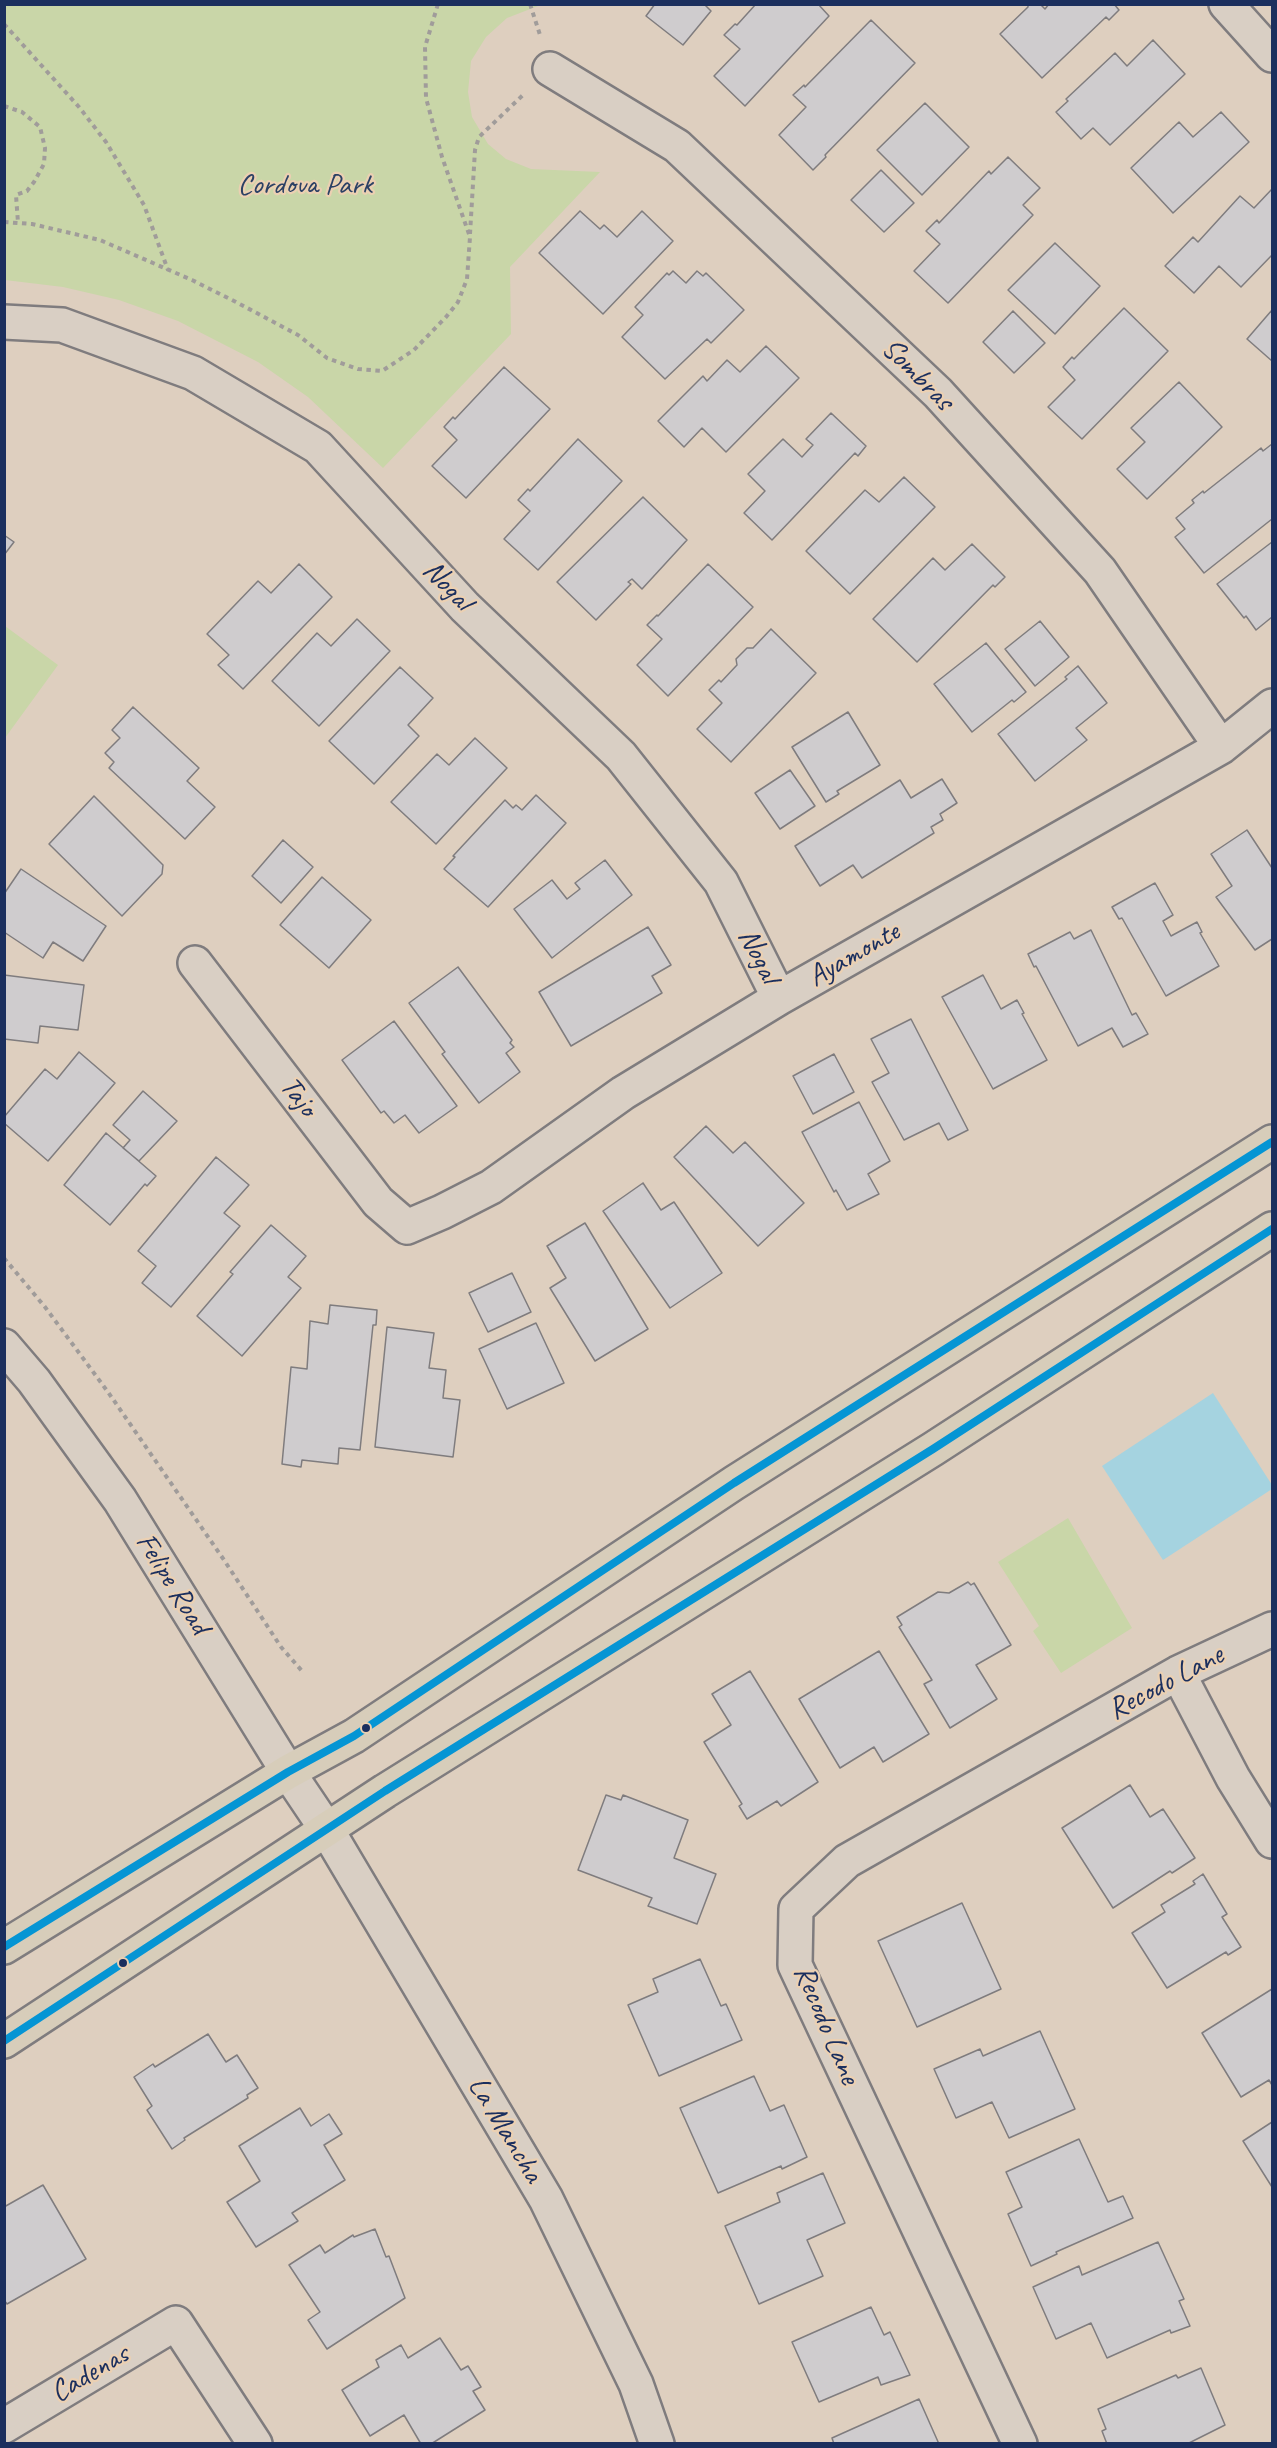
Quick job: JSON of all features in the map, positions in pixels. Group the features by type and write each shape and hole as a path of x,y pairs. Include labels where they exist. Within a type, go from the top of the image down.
{"main road":[{"path":"4,1947 288,1772 354,1736 753,1471 1272,1142"},
{"path":"4,2041 396,1785 933,1449 1272,1229"}],"street":[{"path":"1226,4 1272,55"},
{"name":"Sombras","path":"550,69 677,146 938,393 1100,571 1221,747"},
{"name":"Nogal","path":"4,322 62,325 193,373 318,447 465,607 621,756 721,882 778,998"},
{"name":"Ayamonte","path":"407,1227 491,1187 623,1093 778,998 1221,747 1272,706"},
{"name":"Tajo","path":"195,963 378,1202 407,1227"},
{"name":"Felipe Road","path":"4,1346 34,1381 120,1500 288,1772 327,1830"},
{"name":"Recodo Lane","path":"1020,2444 795,1965 796,1910 847,1861 1178,1673 1272,1629"},
{"path":"1178,1673 1233,1778 1272,1841"},
{"name":"La Mancha","path":"327,1830 546,2199 636,2384 657,2444"},
{"name":"Cadenas","path":"4,2426 176,2323 255,2444"}],"path":[{"path":"438,4 425,47 426,98 442,157 470,237"},
{"path":"4,24 79,107 106,142 144,205 168,270"},
{"path":"4,222 58,229 100,240 201,284 298,335 327,358 358,369 382,371 414,350 458,302 467,279 475,150 479,137 550,69"},
{"path":"4,106 22,112 40,127 45,148 44,164 34,182 27,190 16,195 18,223"},
{"path":"4,1258 45,1307 101,1383 224,1560 281,1647 302,1671"}],"green space":[{"name":"Cordova Park","path":"555,4 556,6 538,6 507,18 486,37 471,61 468,92 472,117 488,144 506,159 531,169 600,172 510,267 511,334 383,468 308,397 258,362 178,321 119,300 63,287 5,280 5,5"},
{"path":"5,626 58,665 5,738"},
{"path":"1068,1518 1132,1628 1061,1673 1033,1631 1039,1626 998,1562"}],"water":[{"path":"1213,1393 1272,1485 1272,1489 1163,1560 1102,1466"}],"building":[{"path":"655,4 704,4 711,11 683,45 646,16"},
{"path":"756,4 818,4 829,16 745,106 714,76 740,49 724,35 735,24 737,25"},
{"path":"1028,4 1040,4 1045,9 1049,4 1114,4 1119,10 1109,20 1106,17 1042,78 1000,34 1028,7"},
{"path":"871,20 915,63 813,170 779,135 806,107 793,95 804,85 805,87"},
{"path":"1153,40 1185,74 1110,145 1093,128 1081,139 1056,112 1068,101 1066,99 1115,53 1127,66"},
{"path":"925,103 969,147 922,195 877,150"},
{"path":"1221,112 1249,142 1173,213 1131,168 1179,122 1193,137"},
{"path":"1008,157 1040,188 1023,205 1033,215 948,303 914,271 940,244 926,231 937,220 939,223 989,171 991,174"},
{"path":"881,170 914,203 884,232 851,200"},
{"path":"1272,189 1272,255 1241,287 1219,266 1194,293 1165,266 1193,237 1198,242 1240,196 1254,208"},
{"path":"580,211 600,229 604,225 617,237 642,211 673,241 603,314 539,253"},
{"path":"1055,243 1100,286 1055,334 1008,290"},
{"path":"673,271 686,283 697,271 703,276 706,273 744,310 711,343 707,339 665,379 622,337 643,315 635,307 667,273 669,275"},
{"path":"1124,308 1168,351 1082,439 1048,407 1075,380 1063,367 1072,357 1074,359"},
{"path":"1272,310 1272,361 1247,339"},
{"path":"1013,311 1045,343 1014,373 983,342"},
{"path":"766,346 799,378 726,452 702,428 684,447 658,421 703,376 707,381 727,360 740,372"},
{"path":"504,367 550,409 466,498 432,466 457,440 444,427 453,417 455,419"},
{"path":"1179,382 1222,427 1147,499 1117,469 1145,442 1131,428"},
{"path":"831,413 866,446 858,456 855,453 772,540 744,513 765,491 748,474 783,439 802,457 813,445 806,439"},
{"path":"578,439 622,481 538,570 504,539 530,511 518,500 528,489 530,491"},
{"path":"1272,444 1272,519 1204,573 1175,537 1185,529 1176,518 1194,503 1192,500 1203,491 1204,493 1261,448 1263,451"},
{"path":"904,477 935,507 850,594 806,551 865,490 879,502"},
{"path":"643,497 687,540 642,589 632,579 628,582 631,584 596,620 557,582"},
{"path":"4,535 14,542 4,555"},
{"path":"1272,542 1272,617 1256,630 1217,584"},
{"path":"972,544 1005,577 995,587 993,585 917,662 873,619 933,558 945,570"},
{"path":"299,564 332,597 243,689 218,665 229,655 207,634 258,581 271,593"},
{"path":"708,564 753,607 668,696 637,665 662,639 647,625"},
{"path":"357,619 390,651 319,726 272,681 317,633 331,646"},
{"path":"1040,621 1069,657 1035,686 1005,649"},
{"path":"771,629 816,673 731,762 697,729 722,703 709,690 719,680 721,682 737,665 736,659 747,648 753,648"},
{"path":"986,643 1026,692 1014,702 1012,700 972,732 934,684"},
{"path":"1078,666 1107,703 1076,728 1087,740 1035,781 998,734 1067,679 1065,677"},
{"path":"400,667 433,698 408,725 419,736 374,784 329,741"},
{"path":"133,707 199,768 187,781 215,807 185,839 109,768 114,762 105,753 120,738 112,730"},
{"path":"848,712 880,765 837,791 839,794 826,802 792,747"},
{"path":"475,738 507,768 436,844 391,802 437,754 449,765"},
{"path":"790,770 815,806 780,829 755,793"},
{"path":"942,779 957,803 940,814 943,820 931,827 934,833 862,878 853,865 820,886 795,846 900,780 911,798"},
{"path":"536,795 566,823 488,907 444,869 455,857 453,856 505,800 513,808 516,805 522,810"},
{"path":"94,796 163,865 162,874 122,916 49,844"},
{"path":"1247,830 1272,868 1272,939 1255,950 1216,897 1232,886 1211,854"},
{"path":"283,840 313,867 281,903 252,876"},
{"path":"605,860 632,895 552,958 514,909 552,880 567,899 580,889 575,883"},
{"path":"21,869 106,926 83,961 53,942 43,958 4,932 4,894"},
{"path":"322,877 371,920 329,968 280,925"},
{"path":"1155,883 1173,915 1163,921 1171,936 1197,922 1202,932 1200,933 1219,966 1166,996 1122,918 1119,919 1112,907"},
{"path":"648,927 671,965 652,976 662,993 571,1046 539,992"},
{"path":"1091,930 1132,1015 1136,1013 1148,1034 1123,1047 1112,1028 1078,1046 1028,954 1070,932 1074,939"},
{"path":"458,967 512,1040 510,1043 514,1047 506,1053 520,1072 479,1103 442,1054 445,1052 409,1003"},
{"path":"4,975 84,985 78,1030 40,1026 38,1043 4,1039"},
{"path":"983,975 1001,1009 1017,1000 1047,1060 993,1089 942,997"},
{"path":"911,1019 968,1130 948,1140 939,1123 904,1140 872,1082 889,1073 871,1039"},
{"path":"394,1021 457,1106 419,1133 405,1115 394,1123 384,1111 381,1113 342,1060"},
{"path":"79,1052 115,1083 48,1161 4,1123 4,1117 45,1069 57,1079"},
{"path":"834,1054 854,1092 813,1114 793,1076"},
{"path":"143,1091 177,1121 139,1161 123,1148 130,1140 113,1125"},
{"path":"859,1102 890,1161 868,1174 879,1194 847,1210 836,1190 834,1192 802,1132"},
{"path":"706,1126 733,1153 745,1142 804,1203 758,1246 674,1157"},
{"path":"106,1133 156,1176 147,1186 145,1184 110,1225 64,1185"},
{"path":"216,1157 249,1185 224,1213 240,1226 171,1307 142,1283 156,1266 138,1251"},
{"path":"643,1183 661,1210 674,1202 722,1273 670,1308 603,1211"},
{"path":"585,1223 648,1329 595,1361 550,1288 566,1278 547,1246"},
{"path":"271,1225 306,1256 288,1277 301,1288 242,1356 197,1316 233,1274 230,1272"},
{"path":"512,1273 531,1312 488,1332 469,1293"},
{"path":"330,1305 377,1310 376,1325 373,1325 360,1450 339,1448 338,1464 302,1460 301,1467 282,1464 291,1367 307,1369 310,1321 328,1324"},
{"path":"536,1323 564,1383 507,1409 479,1349"},
{"path":"387,1327 434,1333 429,1368 446,1370 443,1398 460,1400 453,1457 375,1447"},
{"path":"968,1582 971,1585 974,1583 1011,1645 976,1665 997,1699 950,1728 924,1684 932,1680 899,1627 902,1625 897,1617 938,1592 949,1593"},
{"path":"879,1651 929,1734 883,1762 874,1747 840,1768 799,1699"},
{"path":"750,1671 818,1782 781,1806 777,1801 747,1819 739,1806 742,1804 704,1742 731,1725 712,1694"},
{"path":"1130,1785 1150,1817 1163,1809 1195,1858 1172,1873 1170,1871 1113,1908 1062,1828"},
{"path":"606,1795 621,1800 623,1795 688,1820 674,1858 716,1874 697,1924 648,1906 652,1898 578,1870"},
{"path":"1203,1874 1227,1914 1222,1917 1241,1947 1228,1955 1226,1952 1167,1988 1132,1933 1165,1912 1161,1905 1195,1884 1193,1881"},
{"path":"962,1903 1001,1989 917,2027 878,1941"},
{"path":"700,1959 721,2006 726,2004 742,2040 659,2076 628,2005 658,1992 653,1979"},
{"path":"1272,1989 1272,2085 1269,2080 1241,2097 1202,2033"},
{"path":"1040,2031 1075,2109 1009,2138 992,2102 956,2118 934,2069 980,2049 983,2056"},
{"path":"208,2034 226,2062 237,2055 258,2088 247,2095 248,2098 184,2138 185,2140 172,2149 147,2110 152,2106 134,2077 153,2064 155,2067"},
{"path":"754,2076 770,2111 784,2105 807,2157 718,2193 680,2108"},
{"path":"300,2108 311,2126 329,2114 342,2134 324,2145 345,2180 292,2213 298,2221 256,2247 227,2202 260,2181 239,2146"},
{"path":"1272,2122 1272,2187 1243,2141"},
{"path":"1079,2139 1108,2202 1123,2196 1133,2218 1056,2252 1057,2254 1031,2266 1008,2214 1022,2207 1006,2172"},
{"path":"823,2173 845,2223 807,2240 823,2276 759,2304 725,2226 780,2202 777,2193"},
{"path":"43,2185 86,2259 7,2304 4,2300 4,2207"},
{"path":"375,2229 386,2257 389,2256 405,2298 327,2349 308,2320 320,2312 289,2265 320,2245 325,2253 353,2235 354,2237"},
{"path":"1158,2242 1184,2299 1179,2301 1190,2326 1171,2333 1170,2330 1107,2358 1091,2323 1056,2339 1033,2287 1079,2266 1082,2275"},
{"path":"871,2307 884,2335 890,2332 910,2375 881,2385 878,2377 819,2402 792,2342"},
{"path":"440,2338 461,2370 468,2366 481,2387 473,2391 485,2410 431,2444 421,2444 404,2415 370,2436 342,2390 379,2367 376,2360 401,2345 408,2358"},
{"path":"1201,2368 1225,2425 1187,2444 1107,2444 1102,2431 1106,2429 1098,2409 1176,2375 1178,2378"},
{"path":"919,2399 939,2444 834,2444 832,2438"}],"transit line":[{"path":"4,1947 288,1772 354,1736 734,1483 1272,1142"},
{"path":"4,2041 385,1791 933,1449 1272,1229"}]}
